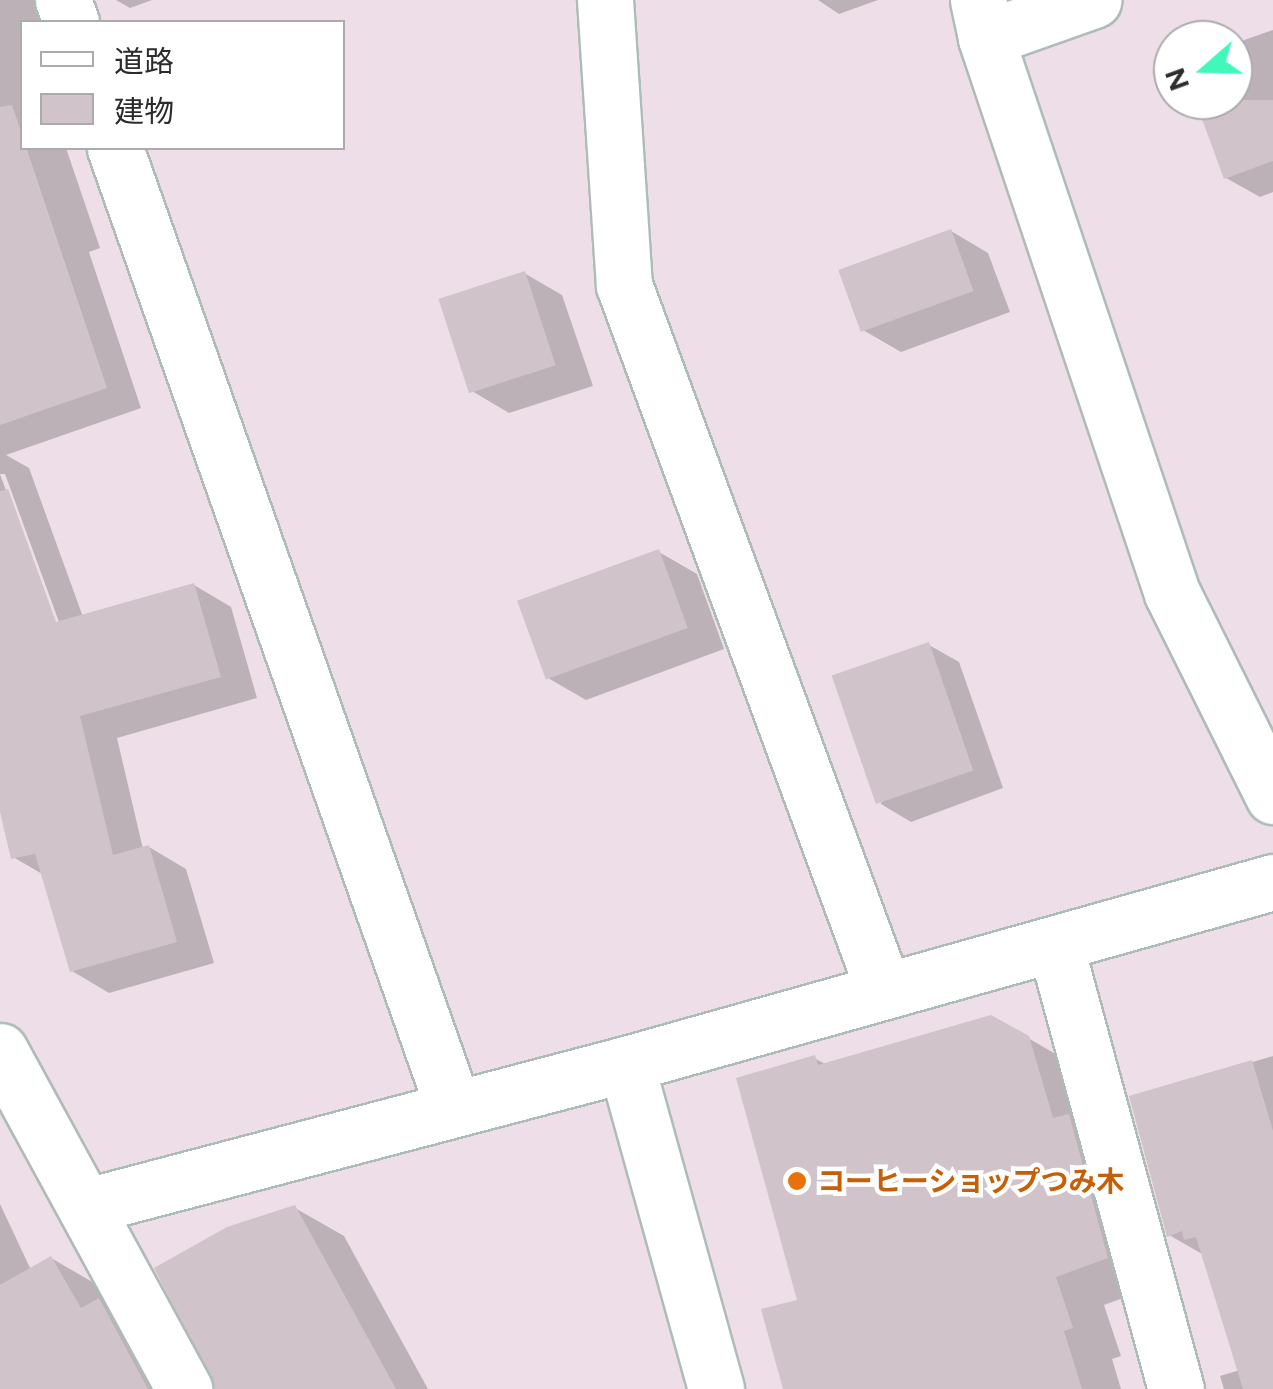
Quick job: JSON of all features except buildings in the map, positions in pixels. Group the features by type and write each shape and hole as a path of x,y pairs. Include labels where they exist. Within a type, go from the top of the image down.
{"street":[{"path":"605,0 624,284 884,991"},
{"path":"1094,0 982,19 1172,593 1273,796"},
{"path":"116,150 453,1107"},
{"path":"86,1206 626,1064 1055,944 1271,892"},
{"path":"1055,944 1176,1389"},
{"path":"0,1051 184,1389"},
{"path":"626,1064 716,1389"}],"place":[{"name":"コーヒーショップつみ木","path":"797,1181"}]}
